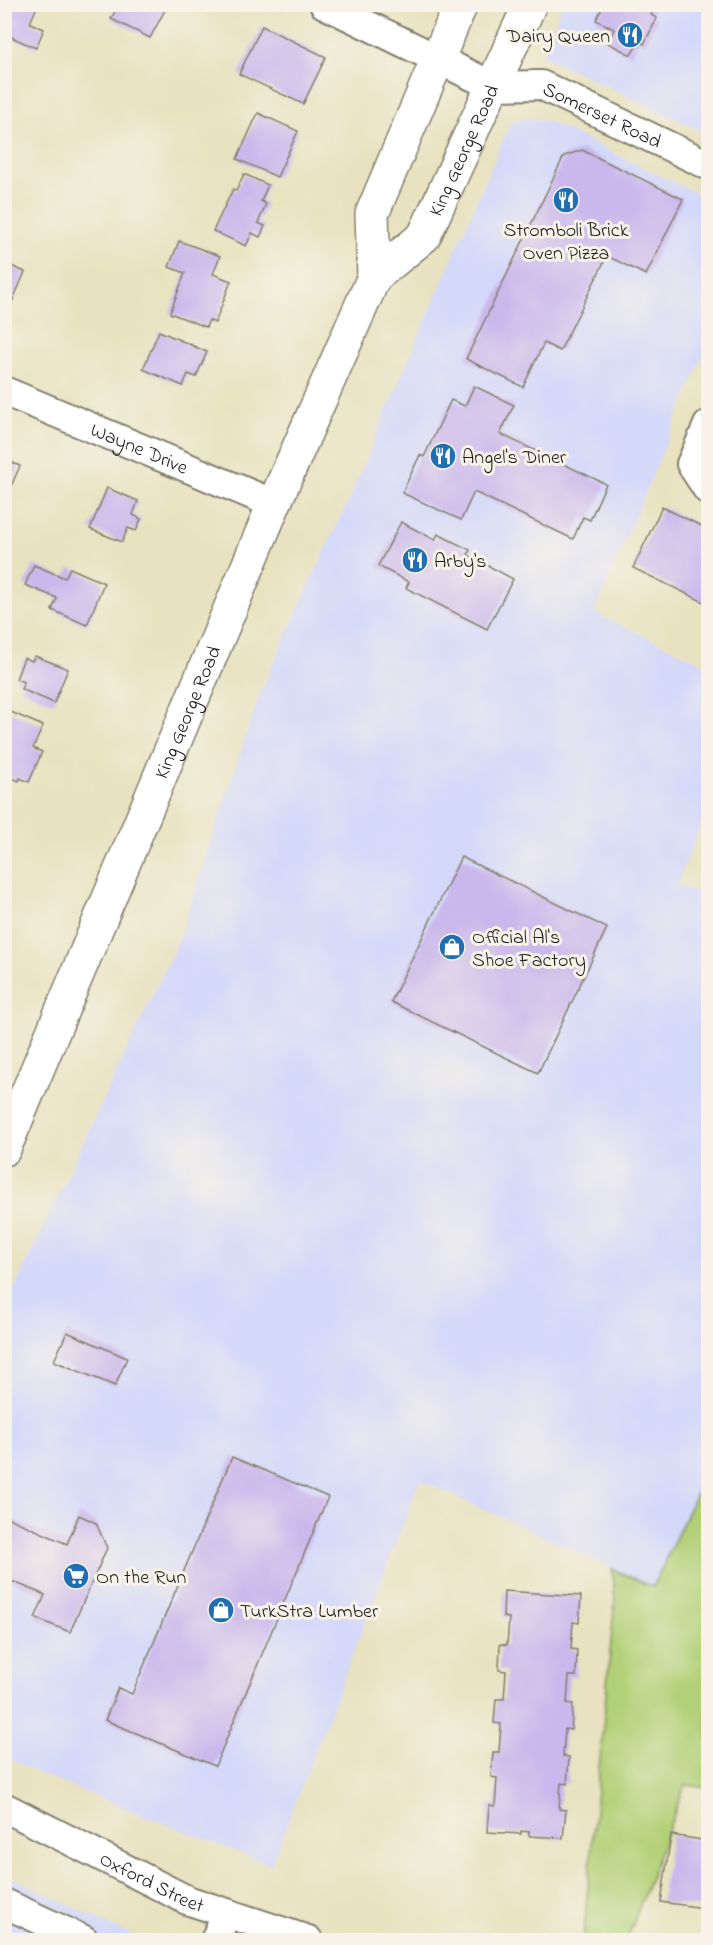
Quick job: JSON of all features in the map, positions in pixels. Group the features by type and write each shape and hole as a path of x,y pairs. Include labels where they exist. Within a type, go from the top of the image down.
{"main road":[{"name":"King George Road","path":"4,1149 274,504 374,277 372,214 461,4"},
{"name":"King George Road","path":"374,277 424,237 530,4"}],"street":[{"path":"324,4 493,87"},
{"name":"Somerset Road","path":"493,87 541,85 708,165"},
{"name":"Wayne Drive","path":"4,391 274,504"},
{"path":"708,425 691,464 708,490"},
{"name":"Oxford Street","path":"4,1808 187,1900 308,1941"},
{"path":"4,1903 84,1941"},
{"path":"215,1941 227,1913"}],"shaded area":[{"path":"562,5 708,5 708,134 543,56"},
{"path":"528,118 548,121 708,199 708,345 594,613 708,665 708,807 677,884 708,897 708,1468 653,1587 420,1480 271,1865 41,1775 5,1756 5,1308 178,941 260,693 351,494 511,121"},
{"path":"5,1874 141,1940 5,1940"}],"green space":[{"path":"708,1468 708,1788 685,1785 627,1940 583,1940 615,1599 612,1569 653,1587"}],"building":[{"path":"4,4 38,4 30,23 44,29 36,48 4,34"},
{"path":"119,4 160,4 166,8 150,38 111,19"},
{"name":"Dairy Queen","path":"604,4 656,4 651,15 657,18 644,44 639,41 631,55 608,43 614,29 596,20"},
{"path":"262,26 326,57 303,104 239,74"},
{"path":"258,113 298,131 277,177 237,159"},
{"path":"582,150 683,199 646,275 607,256 560,351 544,343 523,387 466,359 564,156"},
{"path":"244,174 268,185 261,201 266,204 258,223 265,226 260,237 252,233 246,246 213,231 233,189 236,191"},
{"path":"179,241 220,256 213,274 231,281 215,323 209,320 206,327 170,313 185,273 169,267"},
{"path":"4,263 25,272 9,309 4,307"},
{"path":"159,331 207,352 196,377 188,374 183,386 143,369"},
{"path":"474,386 514,405 500,434 606,484 590,520 583,517 573,539 474,492 461,520 402,493 420,455 424,457 451,400 465,406"},
{"path":"4,459 20,466 4,502"},
{"path":"107,488 138,501 133,515 141,519 136,531 128,528 122,542 90,529"},
{"path":"662,507 708,529 708,604 633,568"},
{"path":"401,522 435,540 438,534 470,550 468,555 513,579 487,629 406,588 409,582 378,566"},
{"path":"34,565 65,578 70,568 104,583 87,625 52,610 57,598 25,585"},
{"path":"35,656 68,669 54,703 21,689 24,682 16,679 24,658 32,661"},
{"path":"4,709 43,726 33,748 42,752 29,782 4,775"},
{"path":"461,857 607,928 538,1073 391,1002"},
{"path":"67,1332 127,1358 115,1386 54,1361"},
{"path":"232,1457 328,1497 215,1766 105,1720 118,1688 132,1694"},
{"path":"79,1515 96,1523 107,1548 70,1632 35,1618 45,1595 4,1578 4,1516 67,1544"},
{"path":"504,1591 581,1596 579,1623 573,1622 571,1649 577,1650 576,1676 569,1676 567,1703 573,1704 571,1730 565,1729 563,1756 569,1757 567,1784 561,1783 559,1809 566,1810 563,1838 529,1836 529,1832 521,1831 521,1834 487,1832 489,1805 495,1806 497,1778 491,1777 493,1752 499,1752 501,1724 494,1723 496,1699 504,1699 506,1671 499,1670 500,1644 507,1645 509,1618 503,1617"},
{"path":"671,1835 708,1841 708,1875 704,1908 661,1902"}],"place":[{"name":"Dairy Queen","path":"630,35"},
{"name":"Stromboli Brick Oven Pizza","path":"566,200"},
{"name":"Angel's Diner","path":"443,456"},
{"name":"Arby's","path":"415,560"},
{"name":"Official Al's Shoe Factory","path":"452,947"},
{"name":"On the Run","path":"76,1576"},
{"name":"TurkStra Lumber","path":"221,1610"}]}
